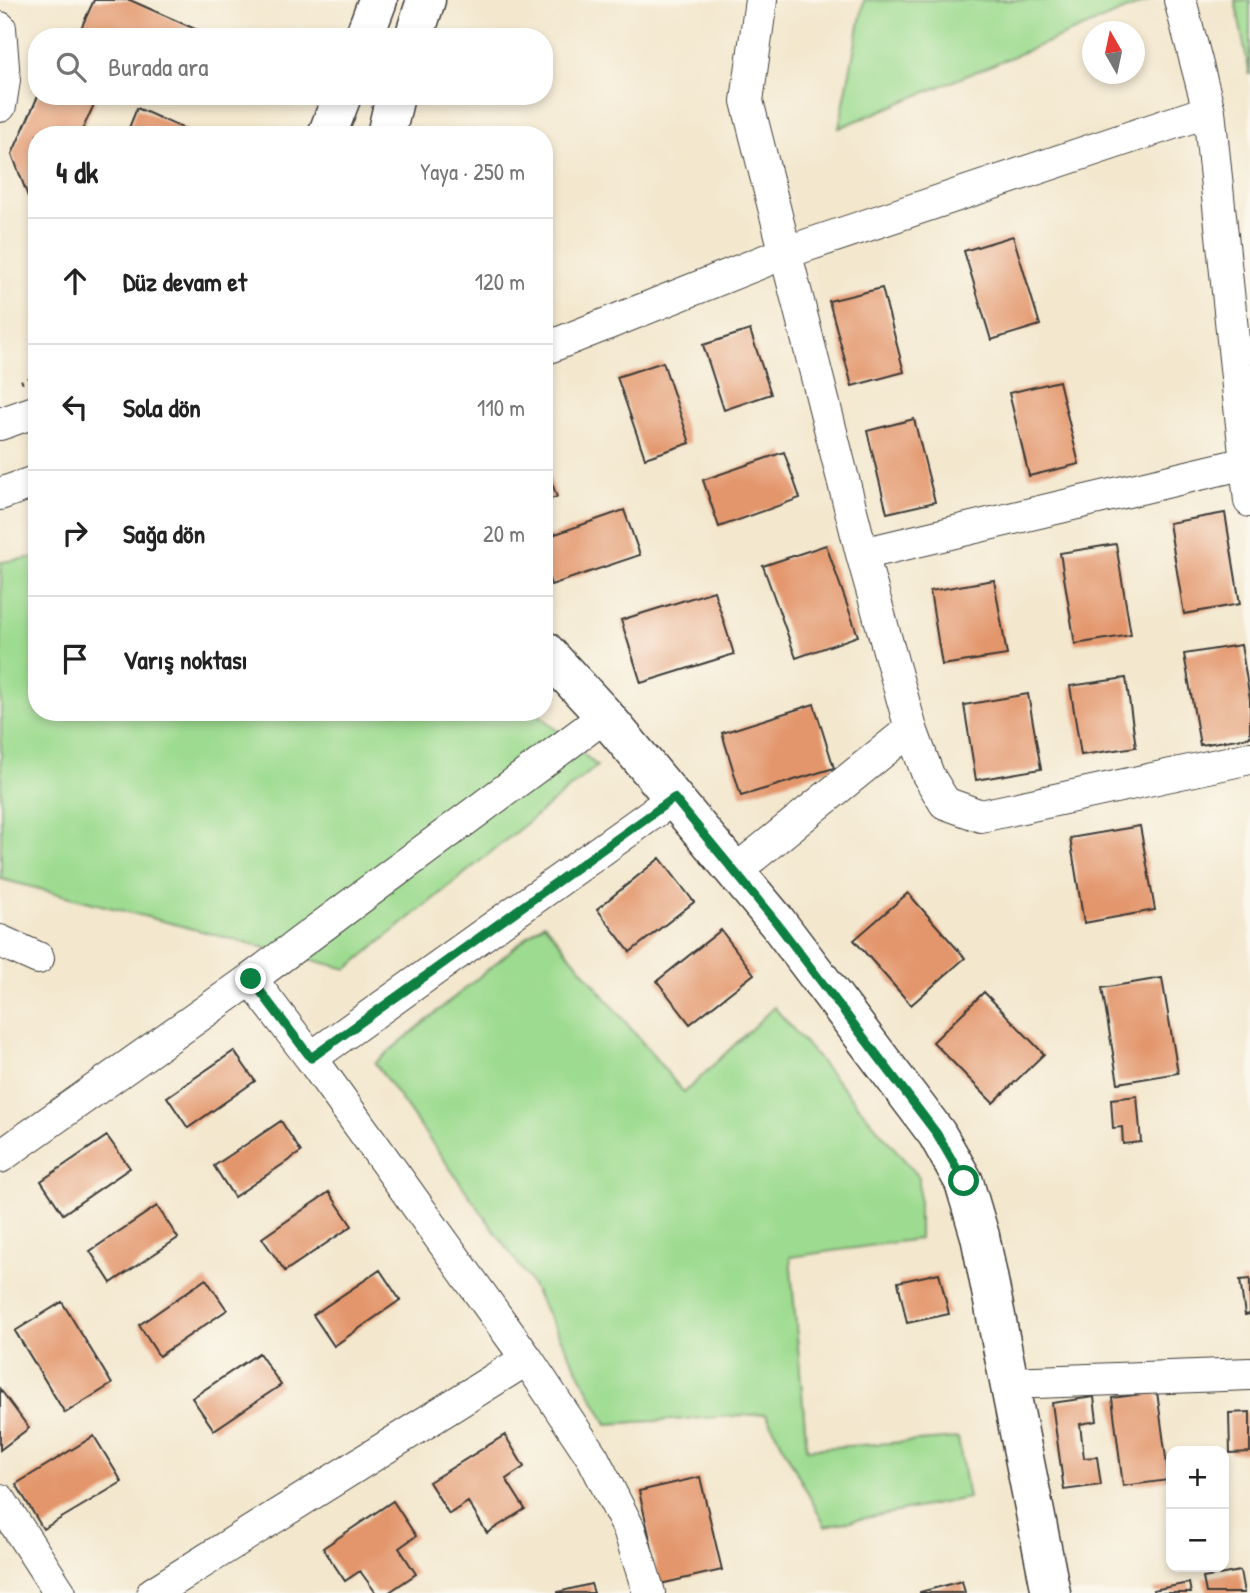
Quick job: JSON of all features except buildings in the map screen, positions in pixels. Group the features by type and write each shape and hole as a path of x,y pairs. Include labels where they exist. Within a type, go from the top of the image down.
{"street":[{"path":"367,28 378,0"},
{"path":"417,28 426,0"},
{"path":"761,0 747,101 862,554 911,729 928,775 945,803 981,816 1250,758"},
{"path":"1180,0 1209,111 1250,501"},
{"path":"0,28 4,80 0,106"},
{"path":"330,126 339,105"},
{"path":"388,126 393,105"},
{"path":"553,345 787,252 1209,111"},
{"path":"0,424 28,414"},
{"path":"862,554 1246,463"},
{"path":"0,494 28,484"},
{"path":"553,660 605,716 785,933 937,1134 964,1181 980,1236 1051,1593"},
{"path":"0,1157 251,979 605,716"},
{"path":"734,872 911,729"},
{"path":"311,1058 674,798"},
{"path":"0,941 38,958"},
{"path":"251,979 311,1058 527,1359 593,1458 629,1529 649,1593"},
{"path":"153,1593 527,1359"},
{"path":"1009,1383 1250,1374"},
{"path":"0,1500 49,1590"}],"green space":[{"path":"864,0 1150,0 1099,21 1082,21 1082,28 839,128"},
{"path":"1235,0 1250,0 1250,75"},
{"path":"28,558 28,721 546,721 597,766 347,969 1,879 1,562"},
{"path":"544,923 684,1093 774,1007 919,1177 919,1239 790,1257 807,1449 958,1438 968,1498 825,1526 766,1414 607,1424 528,1278 375,1063"}],"route":[{"path":"251,979 311,1058 674,798 776,922 937,1134 964,1181"}]}
